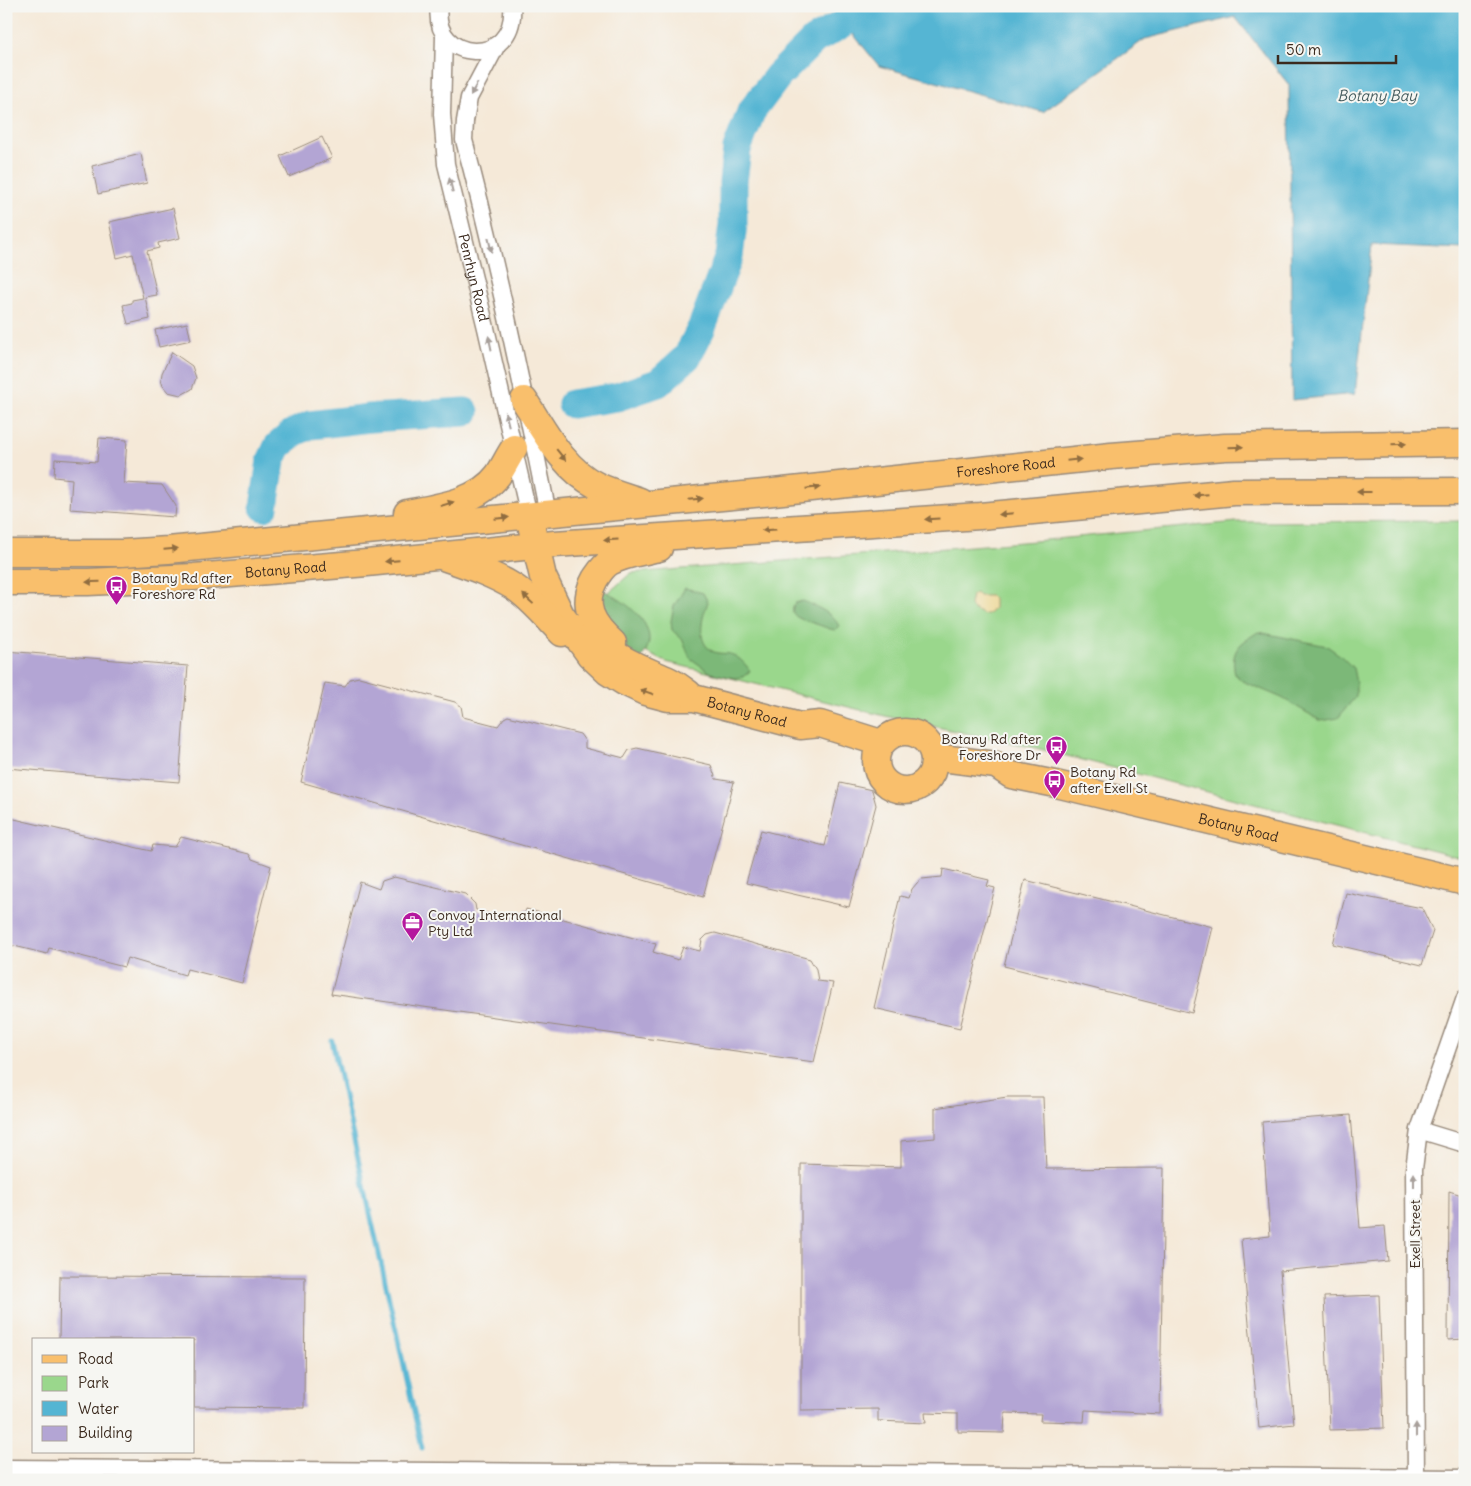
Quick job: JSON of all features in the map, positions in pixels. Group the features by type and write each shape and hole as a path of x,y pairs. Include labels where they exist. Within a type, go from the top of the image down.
{"main road":[{"path":"524,400 561,457 584,478 596,486 647,504"},
{"name":"Foreshore Road","path":"539,515 1111,456 1224,447 1465,443"},
{"path":"297,537 359,521 434,508 476,495 497,476 514,448"},
{"path":"544,545 980,516 1234,492 1465,491"},
{"path":"6,553 122,552 539,515"},
{"name":"Botany Road","path":"539,515 544,545 543,577 561,615 590,655 608,672 645,692 668,698 694,698 800,726 816,738 855,750 878,752"},
{"path":"640,667 602,633 593,620 588,606 590,588 608,562 712,534"},
{"name":"Botany Road","path":"6,582 45,583 139,580 440,556 544,545"},
{"name":"Botany Road","path":"544,545 561,574 569,594 596,638 613,654 653,675 670,681 694,698"},
{"path":"440,556 477,569 515,588 570,642 590,655"},
{"path":"898,733 912,733 925,740 931,748 932,767 923,784 914,789 894,788 880,778 876,769 878,752 888,737 898,733"},
{"name":"Botany Road","path":"932,767 996,766 1011,774 1075,788 1462,884"}],"street":[{"path":"427,6 455,46 468,52 483,51 497,45"},
{"name":"Penrhyn Road","path":"512,6 512,22 507,35 497,45 469,98 464,140 511,331 524,400 539,515"},
{"name":"Penrhyn Road","path":"440,22 442,114 446,164 514,448 539,515"},
{"name":"Exell Street","path":"1416,1478 1414,1169 1419,1130 1465,998"},
{"path":"1419,1130 1465,1144"},
{"path":"6,1468 1192,1478 1465,1478"}],"green space":[{"path":"1465,521 1465,858 1036,748 885,716 666,662 637,648 607,594 631,573 1035,541 1237,522"},
{"path":"685,588 703,593 708,602 702,622 704,642 714,652 730,654 741,661 750,671 743,677 734,678 711,673 690,658 682,639 672,630 671,621 674,606"},
{"path":"603,590 623,602 641,618 649,638 647,648 640,659 621,648 596,594"},
{"path":"803,601 829,614 839,626 832,630 798,618 793,612 793,608 795,603"},
{"path":"1258,632 1327,646 1353,668 1356,696 1338,718 1321,721 1282,698 1242,681 1235,674 1235,653 1241,644"}],"sand":[{"path":"976,593 979,596 991,596 994,598 994,608 990,613 984,615 971,608 972,595"}],"water":[{"name":"Botany Bay","path":"835,6 1465,6 1465,249 1372,245 1355,394 1292,400 1289,85 1235,17 1145,39 1043,112 879,66 844,23"}],"building":[{"path":"322,137 332,158 289,177 280,156"},
{"path":"141,154 147,183 98,194 92,166"},
{"path":"173,208 180,238 158,243 159,248 147,251 157,295 145,297 150,319 128,324 123,305 132,303 132,300 143,298 133,254 117,258 109,222"},
{"path":"187,323 191,340 159,347 155,330"},
{"path":"172,352 192,366 196,378 192,389 181,395 168,392 161,380 162,373"},
{"path":"99,438 127,440 124,483 162,485 176,506 175,517 70,509 72,479 54,477 55,459 97,462"},
{"path":"6,651 188,666 179,782 6,768"},
{"path":"359,677 455,702 461,706 463,717 498,726 508,716 580,734 585,741 585,748 624,758 629,750 637,748 711,765 716,779 734,782 703,897 301,782 325,683 345,686 350,679"},
{"path":"840,783 872,790 876,805 849,907 746,883 761,830 825,846"},
{"path":"6,817 151,851 153,845 175,847 181,837 249,854 252,859 271,866 242,983 187,969 185,975 127,958 124,967 49,948 47,954 6,944"},
{"path":"943,869 989,880 987,886 995,888 960,1028 874,1008 900,896 909,898 912,889 917,883 922,879 942,877"},
{"path":"394,877 465,894 475,904 476,910 512,920 514,914 525,916 526,909 656,944 653,952 678,960 683,947 700,951 702,940 707,935 715,933 810,959 816,969 818,981 833,983 814,1062 331,994 360,882 379,889 382,881"},
{"path":"1025,880 1213,927 1192,1013 1004,966"},
{"path":"1346,893 1422,908 1433,931 1422,965 1333,944"},
{"path":"1007,1097 1043,1097 1046,1169 1164,1168 1160,1414 1085,1410 1084,1422 1040,1421 1041,1414 1005,1413 1004,1433 958,1432 958,1414 925,1413 926,1423 878,1421 878,1409 801,1410 801,1164 901,1167 901,1141 935,1138 935,1108"},
{"path":"1351,1115 1360,1228 1385,1226 1388,1261 1280,1271 1294,1424 1259,1428 1241,1239 1270,1236 1262,1122"},
{"path":"1449,1191 1465,1196 1465,1339 1448,1340"},
{"path":"60,1276 305,1277 304,1408 195,1407 195,1338 59,1338"},
{"path":"1379,1295 1384,1428 1330,1430 1324,1297"}],"waterway":[{"path":"572,404 617,397 658,383 687,357 702,327 729,256 733,224 733,182 737,149 751,112 778,76 814,40 844,23"},
{"path":"264,507 271,461 278,446 293,433 310,425 370,418 465,412"},
{"path":"332,1041 422,1448"}],"place":[{"name":"Botany Rd after Foreshore Rd","path":"116,605"},
{"name":"Botany Rd after Foreshore Dr","path":"1057,766"},
{"name":"Botany Rd after Exell St","path":"1054,799"},
{"name":"Convoy International Pty Ltd","path":"412,942"}]}
